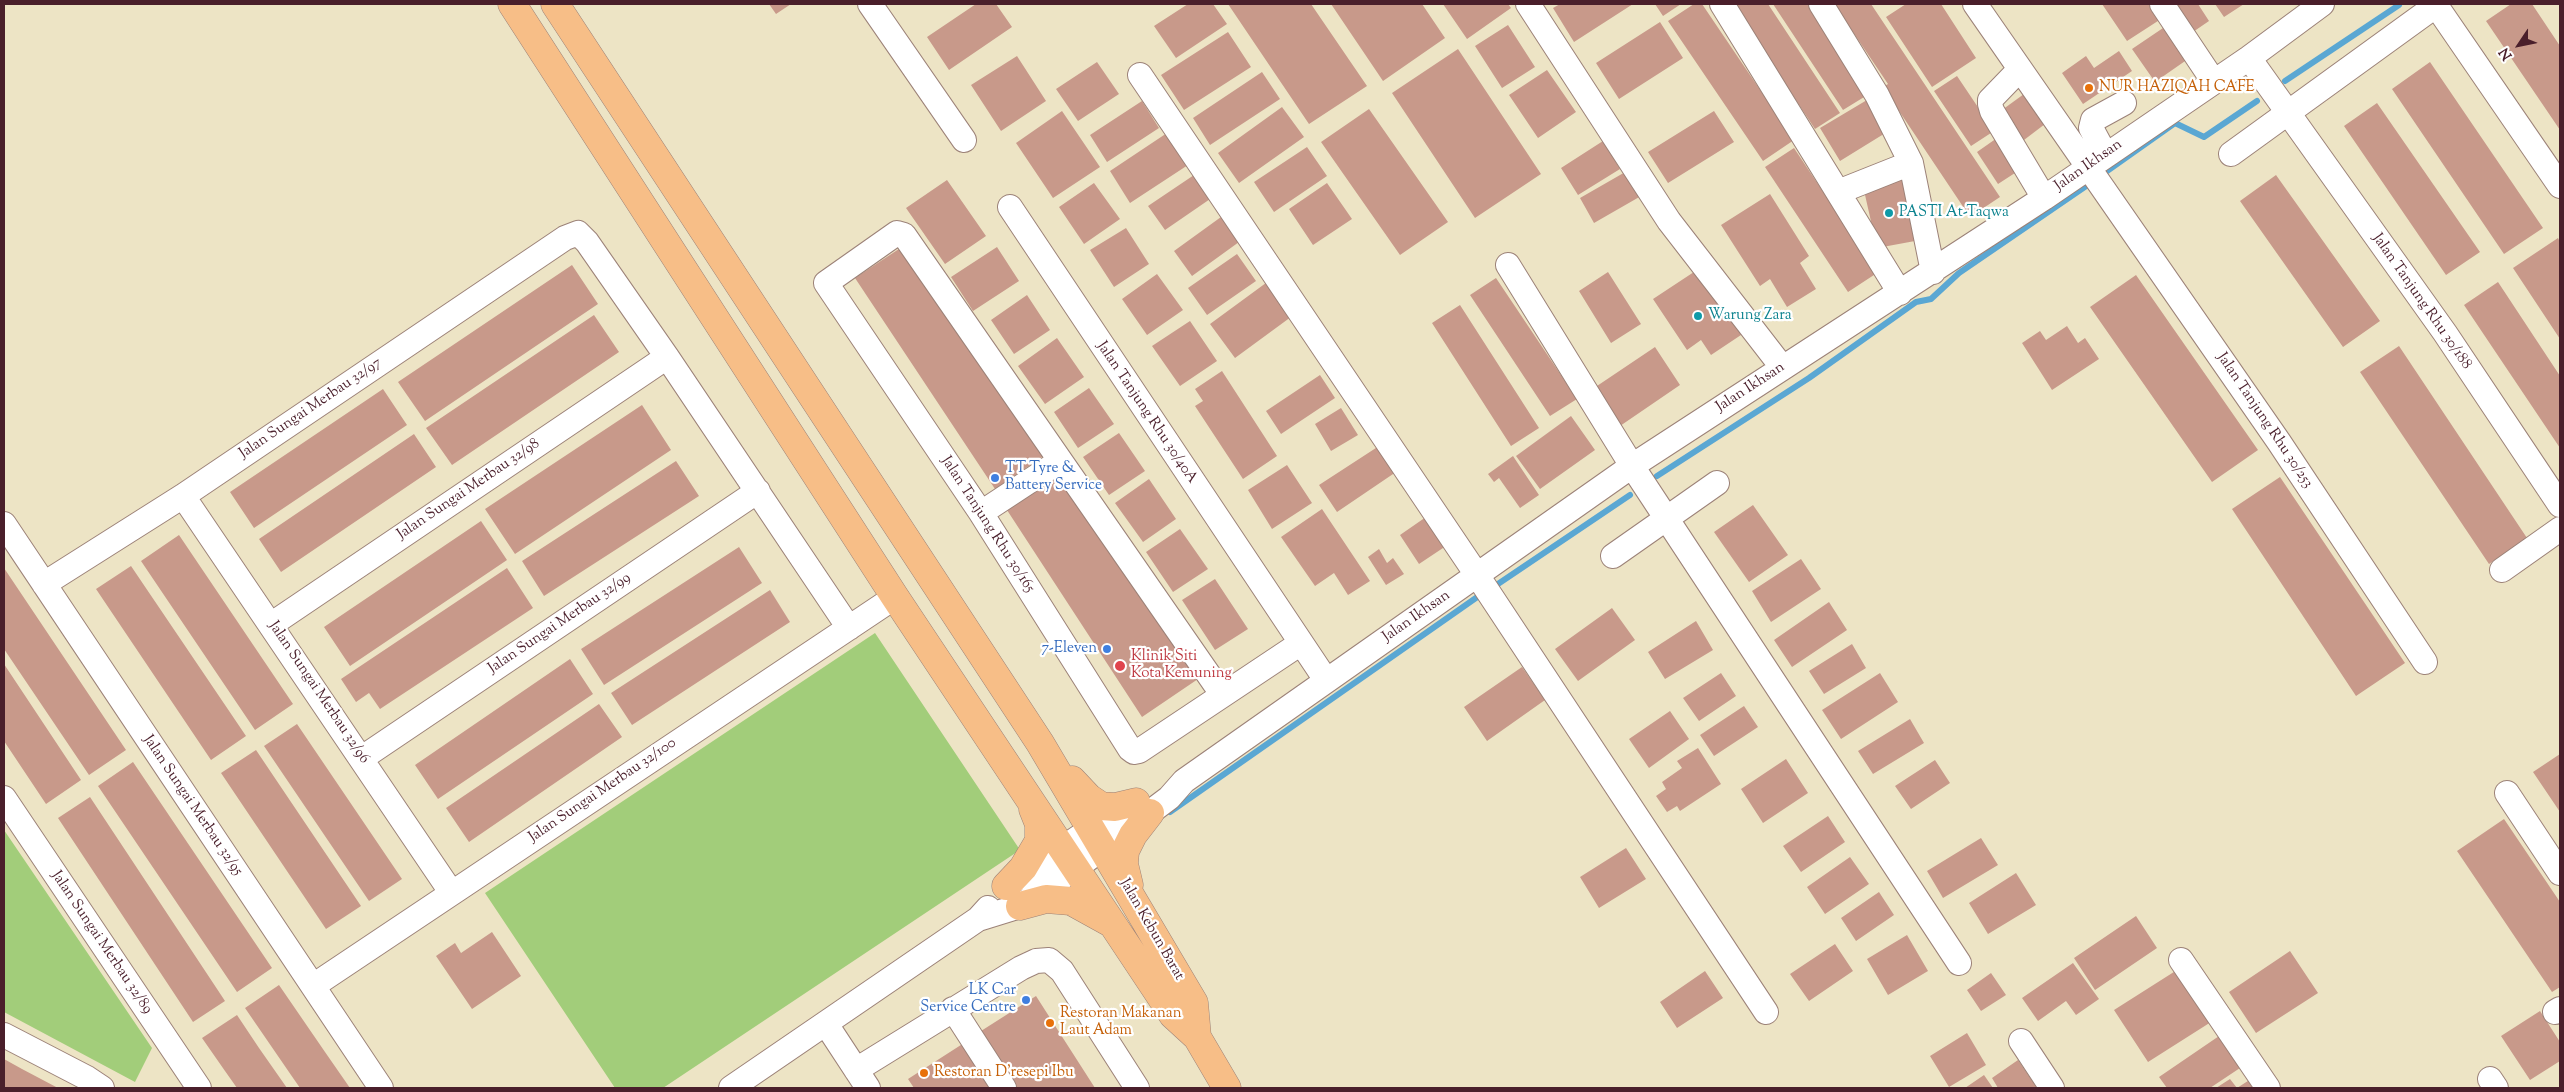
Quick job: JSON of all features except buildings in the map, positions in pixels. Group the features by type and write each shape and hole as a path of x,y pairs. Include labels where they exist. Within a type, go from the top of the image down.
{"main road":[{"path":"512,4 895,598 1027,795 1039,824 1039,841 1023,868 1013,896 1071,901 1112,924"},
{"path":"555,4 1040,743 1095,802 1109,807 1143,807 1125,851 1124,864 1127,881 1145,919"},
{"name":"Jalan Kebun Barat","path":"1040,743 1194,1003 1197,1037"},
{"name":"Jalan Kebun Barat","path":"1027,795 1173,1015 1197,1037 1227,1088"}],"street":[{"path":"870,4 964,140"},
{"path":"1528,4 1669,221 1782,367"},
{"path":"1722,4 1900,293"},
{"path":"1821,4 1877,95 1911,163 1933,272"},
{"path":"1975,4 2020,69 2096,170"},
{"path":"2162,4 2214,82"},
{"name":"Jalan Ikhsan","path":"731,1088 1143,807 1162,787 1184,780 1326,680 1485,588 1632,466 1782,367 1933,272 2044,198 2096,170 2208,84 2214,82 2249,58 2322,4"},
{"path":"2231,154 2282,107 2437,4 2560,186"},
{"name":"Jalan Tanjung Rhu 30/188","path":"2249,58 2282,107 2445,333 2560,505"},
{"path":"2020,69 1990,100 1990,104 1992,111 2044,198"},
{"path":"1140,75 1485,588 1766,1012"},
{"path":"2096,170 2091,128 2093,120 2124,102"},
{"path":"1838,192 1911,163"},
{"name":"Jalan Tanjung Rhu 30/253","path":"2096,170 2425,662"},
{"name":"Jalan Tanjung Rhu 30/40A","path":"1010,207 1283,619 1326,680"},
{"name":"Jalan Sungai Merbau 32/97","path":"44,584 183,496 565,238 578,233 587,242 667,357"},
{"name":"Jalan Tanjung Rhu 30/165","path":"1060,461 904,235 897,233 826,284 981,513 1130,749 1134,752 1139,751 1301,643"},
{"path":"1508,265 1632,466 1668,518 1958,963"},
{"path":"667,357 849,628"},
{"name":"Jalan Sungai Merbau 32/98","path":"272,624 667,357"},
{"path":"981,513 1060,461 1222,694"},
{"path":"1613,556 1717,483"},
{"name":"Jalan Sungai Merbau 32/99","path":"362,758 758,491"},
{"name":"Jalan Sungai Merbau 32/96","path":"183,496 272,624 451,892"},
{"name":"Jalan Sungai Merbau 32/95","path":"4,524 381,1088"},
{"path":"2502,570 2560,529"},
{"name":"Jalan Sungai Merbau 32/100","path":"313,986 451,892 895,598"},
{"path":"2507,794 2560,873"},
{"name":"Jalan Sungai Merbau 32/89","path":"4,798 199,1088"},
{"path":"826,1024 862,1079 953,1009 1021,968 1036,961 1049,960 1062,971 1137,1088"},
{"path":"2181,960 2268,1088"},
{"path":"953,1009 1004,1088"},
{"path":"4,1035 87,1078 102,1088"},
{"path":"2021,1041 2052,1088"}],"green space":[{"path":"875,633 1020,850 663,1088 615,1088 485,893"},
{"path":"4,830 152,1048 135,1082 4,1012"}],"waterway":[{"path":"2285,81 2399,5"},
{"path":"2100,176 2175,123 2204,137 2257,101"},
{"path":"1657,476 1809,378 1916,302 1931,299 1959,273 2092,182"},
{"path":"1492,588 1630,495"},
{"path":"1170,812 1483,593"}],"place":[{"name":"NUR HAZIQAH CAFE","path":"2089,88"},
{"name":"PASTI At-Taqwa","path":"1889,213"},
{"name":"Warung Zara","path":"1698,316"},
{"name":"TT Tyre & Battery Service","path":"995,478"},
{"name":"7-Eleven","path":"1107,649"},
{"name":"Klinik Siti Kota Kemuning","path":"1120,666"},
{"name":"LK Car Service Centre","path":"1026,1000"},
{"name":"Restoran Makanan Laut Adam","path":"1050,1023"},
{"name":"Restoran D'resepi Ibu","path":"924,1073"}]}
